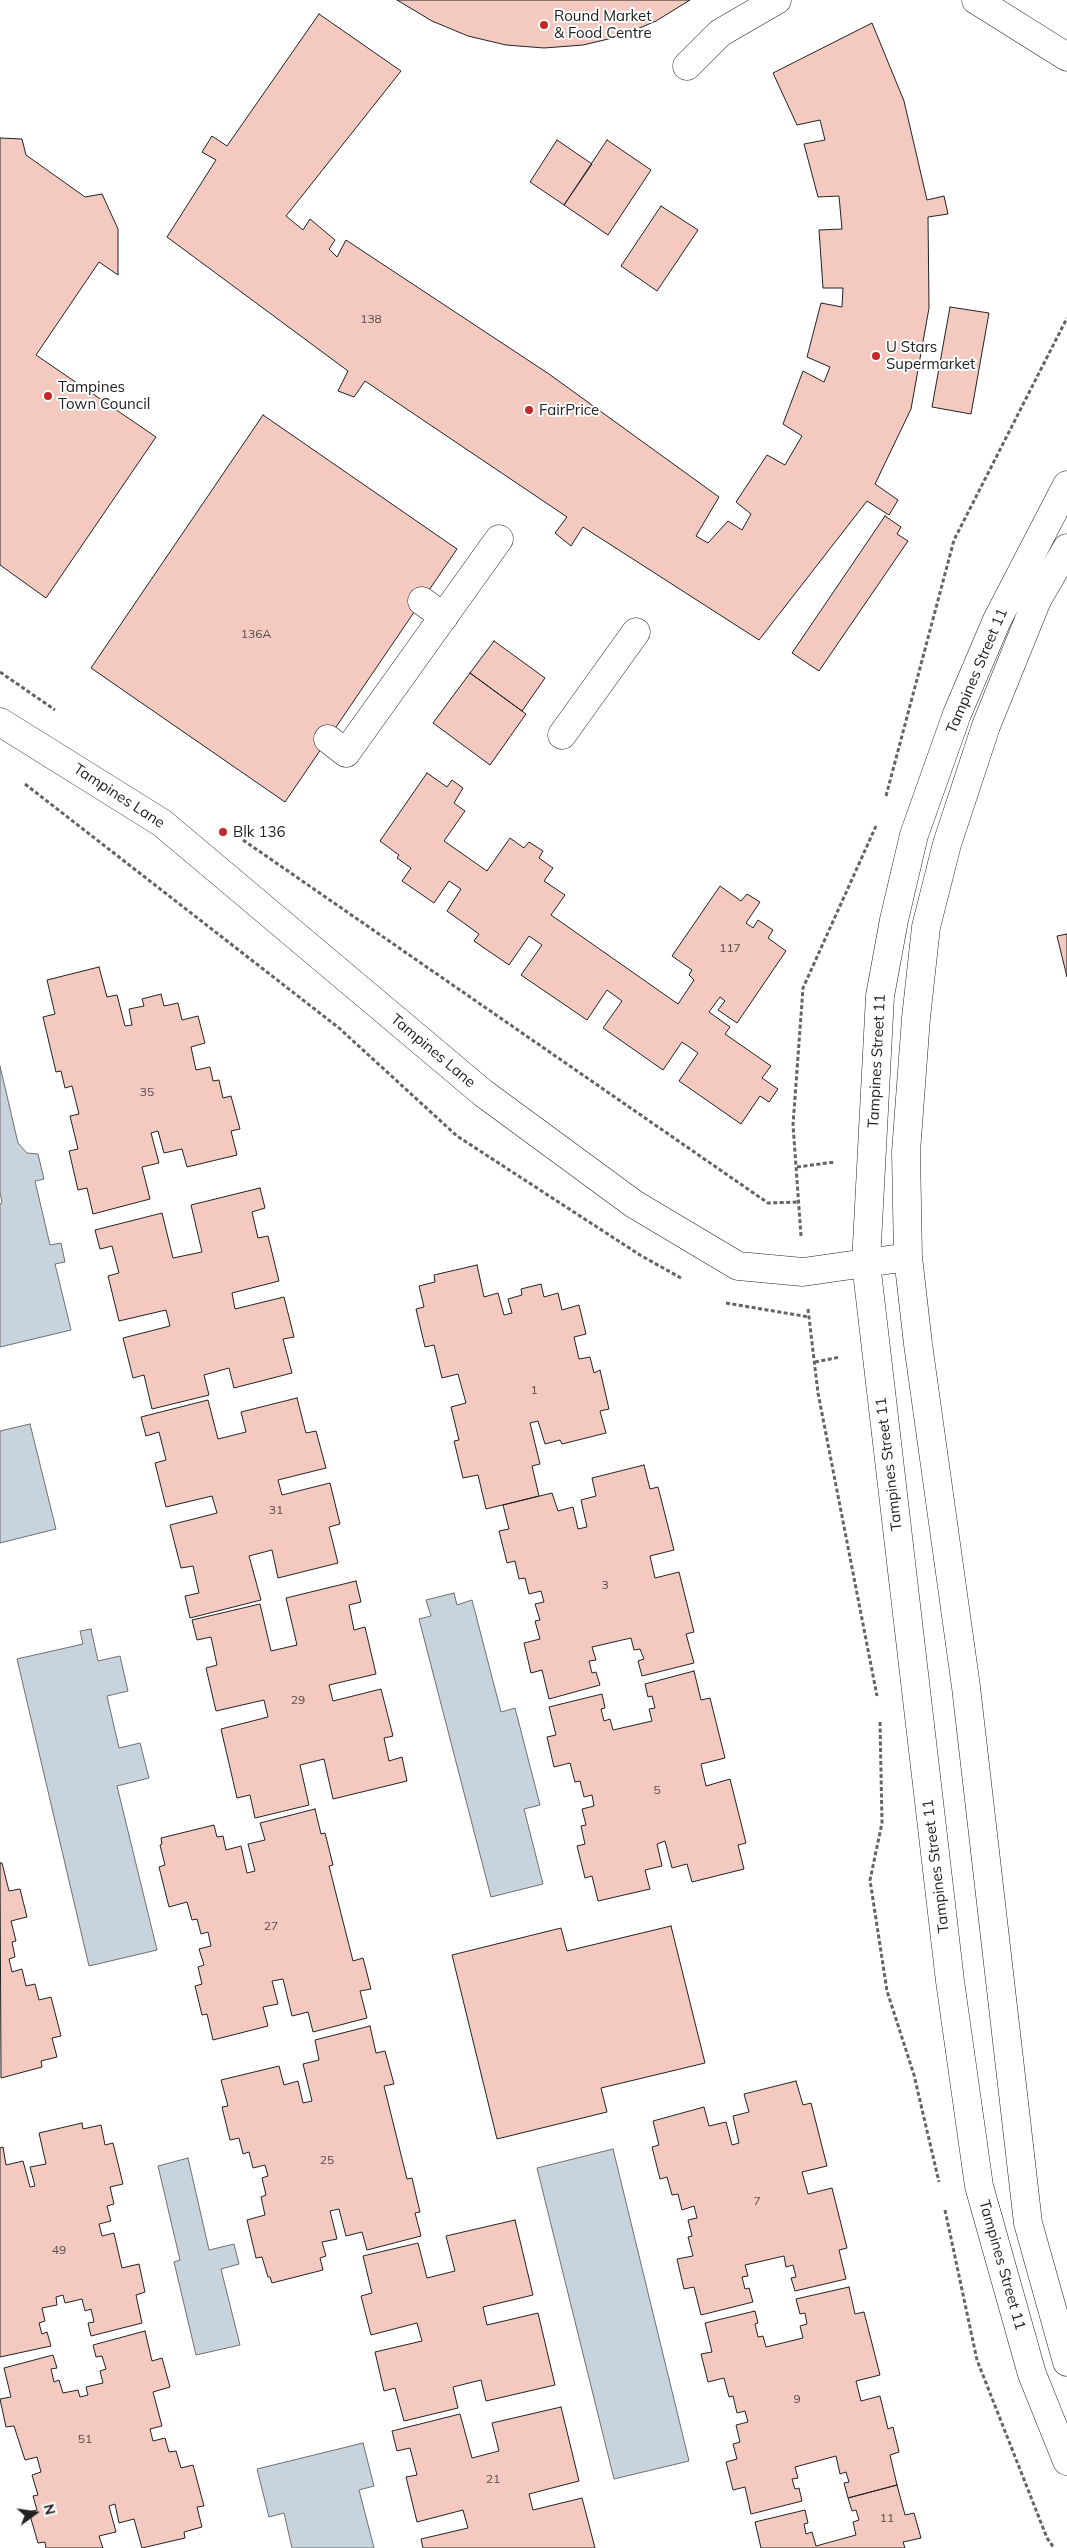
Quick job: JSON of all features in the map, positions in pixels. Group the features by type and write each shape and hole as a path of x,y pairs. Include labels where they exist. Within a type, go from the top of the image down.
{"street":[{"path":"687,66 720,33 777,0"},
{"path":"976,0 1067,57"},
{"name":"Tampines Street 11","path":"1067,485 997,620 957,714 914,835 894,920 880,996 866,1264 950,1981 978,2176 1032,2374 1067,2461"},
{"path":"328,739 346,753 499,539"},
{"name":"Tampines Street 11","path":"1066,2360 1028,2224 966,1687 918,1344 908,1257 906,1152 916,1018 926,927 947,844 986,726 1038,600 1067,548"},
{"path":"422,601 444,617"},
{"path":"562,735 636,632"},
{"name":"Tampines Lane","path":"0,722 162,823 435,1054 634,1204 738,1266 804,1272 908,1257"},
{"path":"1032,2374 1066,2360"}],"path":[{"path":"884,805 954,540 1067,318"},
{"path":"0,672 57,712"},
{"path":"237,836 768,1203 799,1202"}],"shaded area":[{"path":"0,1066 18,1143 27,1153 38,1154 44,1179 35,1181 50,1245 61,1243 65,1262 55,1264 71,1330 0,1347 0,1204 2,1203 0,1192"},
{"path":"30,1424 56,1529 0,1543 0,1431"},
{"path":"454,1593 457,1605 472,1600 501,1712 515,1708 540,1805 524,1809 543,1884 491,1897 419,1619 431,1616 426,1600"},
{"path":"91,1629 98,1661 120,1656 128,1691 107,1696 119,1748 140,1743 149,1778 117,1786 157,1950 89,1966 17,1659 83,1644 80,1631"},
{"path":"613,2149 689,2461 614,2479 537,2168"},
{"path":"188,2158 209,2250 234,2244 239,2264 221,2269 240,2345 196,2355 174,2262 180,2260 158,2166"},
{"path":"363,2443 374,2486 359,2490 374,2548 292,2548 284,2513 269,2517 257,2469"}],"building":[{"name":"Round Market & Food Centre","path":"397,0 690,0 656,21 621,36 583,45 544,48 506,45 468,36 432,21"},
{"path":"319,14 401,71 286,216 303,230 310,219 335,240 329,249 337,257 346,240 549,374 719,497 696,536 708,543 728,521 742,530 751,514 736,502 767,455 785,465 802,436 783,424 803,371 824,382 830,367 807,357 821,303 842,307 843,288 823,288 819,230 842,229 839,196 818,197 804,144 825,140 820,120 797,125 773,73 872,23 904,101 927,200 944,196 948,214 928,217 929,308 911,409 875,484 898,500 889,515 867,501 759,640 583,527 571,546 555,533 567,517 365,381 354,397 338,391 348,371 167,237 216,160 202,152 212,136 227,146"},
{"name":"Tampines Town Council","path":"0,138 22,139 26,155 85,197 102,194 118,229 118,275 99,262 36,355 156,437 46,598 0,565"},
{"path":"557,140 592,164 564,205 530,182"},
{"path":"607,140 651,170 608,235 564,205"},
{"path":"661,206 698,230 657,291 621,266"},
{"path":"950,307 989,313 971,414 932,407"},
{"path":"263,415 457,549 285,802 91,668"},
{"path":"885,516 901,527 897,534 908,541 819,671 792,653"},
{"path":"494,641 545,678 522,711 470,673"},
{"path":"470,673 526,714 490,765 433,723"},
{"path":"427,773 447,787 452,780 463,788 454,803 465,811 444,841 487,871 510,838 524,848 529,842 543,851 539,858 553,868 544,881 565,895 551,915 678,1004 694,980 689,975 692,970 672,956 720,886 741,901 747,894 760,902 746,923 753,928 758,920 773,930 768,938 786,951 737,1023 718,1010 725,1001 720,997 709,1012 730,1027 725,1034 771,1066 762,1078 778,1089 769,1102 760,1096 741,1124 679,1081 698,1053 682,1042 663,1070 603,1028 622,1001 607,990 587,1020 521,975 542,945 529,936 509,965 474,941 479,934 447,911 461,889 449,881 434,903 402,881 411,868 397,858 399,855 380,841"},
{"path":"1067,934 1067,977 1057,936"},
{"path":"99,967 107,997 117,995 125,1026 132,1025 129,1009 144,1006 142,999 161,994 164,1006 178,1003 182,1020 198,1016 205,1043 191,1047 196,1070 210,1067 213,1081 219,1080 223,1098 231,1096 240,1129 231,1131 237,1155 187,1167 182,1149 164,1153 158,1131 151,1133 159,1163 142,1167 150,1199 93,1214 87,1188 78,1190 69,1151 78,1149 70,1116 79,1114 72,1086 65,1088 61,1071 56,1072 43,1017 55,1014 47,980"},
{"path":"260,1188 265,1208 252,1212 258,1238 268,1236 279,1281 232,1293 235,1309 284,1297 294,1337 283,1339 292,1373 234,1388 229,1368 204,1375 209,1395 152,1409 144,1375 133,1378 123,1338 170,1326 166,1310 119,1321 108,1276 119,1273 112,1246 100,1249 95,1230 162,1213 173,1258 202,1252 191,1205"},
{"path":"477,1265 484,1297 498,1293 504,1315 512,1313 508,1299 522,1295 521,1289 541,1284 544,1297 558,1293 562,1310 579,1305 586,1334 574,1337 579,1359 590,1357 594,1373 600,1370 609,1409 600,1411 606,1433 562,1444 560,1440 545,1444 538,1421 530,1423 540,1464 532,1466 539,1496 486,1509 478,1475 463,1478 454,1441 459,1440 451,1407 466,1403 458,1374 442,1378 434,1345 425,1347 416,1309 424,1307 419,1286 435,1282 434,1275"},
{"path":"297,1398 306,1433 316,1431 326,1468 278,1480 282,1495 330,1483 340,1524 329,1527 338,1563 278,1578 272,1550 249,1556 261,1600 190,1618 185,1596 199,1593 193,1566 181,1568 170,1525 217,1513 212,1496 166,1507 155,1463 166,1460 159,1432 146,1436 141,1417 208,1400 218,1439 246,1432 241,1412"},
{"path":"644,1465 650,1489 658,1487 674,1550 650,1556 655,1578 679,1572 694,1632 686,1634 694,1663 642,1676 638,1661 644,1659 640,1649 634,1650 631,1638 592,1647 596,1660 589,1661 592,1673 596,1672 600,1685 549,1699 542,1670 531,1673 524,1643 540,1639 535,1621 540,1620 535,1604 544,1602 541,1591 529,1594 525,1578 519,1579 515,1561 507,1563 499,1531 509,1529 503,1505 552,1493 558,1511 573,1507 578,1529 587,1527 581,1500 596,1496 592,1478"},
{"path":"356,1581 361,1602 349,1605 354,1630 365,1627 376,1674 329,1685 333,1701 381,1689 393,1736 384,1738 389,1761 402,1757 407,1781 333,1799 324,1759 300,1765 309,1805 255,1818 250,1795 237,1798 221,1729 268,1717 264,1700 216,1711 206,1668 217,1665 211,1637 197,1640 192,1620 260,1604 271,1651 297,1645 286,1598"},
{"path":"694,1671 701,1700 710,1698 725,1758 701,1764 706,1786 730,1779 746,1843 738,1845 744,1869 692,1882 687,1864 672,1868 665,1841 657,1844 662,1866 645,1870 650,1889 598,1901 592,1876 585,1878 577,1846 585,1844 581,1826 586,1825 582,1809 594,1806 592,1795 584,1797 580,1781 575,1782 570,1763 554,1767 547,1737 556,1735 549,1707 602,1694 605,1708 601,1709 604,1721 610,1719 613,1730 652,1721 649,1709 655,1708 652,1696 648,1697 645,1684"},
{"path":"315,1809 321,1834 325,1833 333,1865 329,1866 353,1961 363,1958 371,1989 360,1991 367,2018 313,2032 308,2012 292,2016 283,1979 272,1981 278,2004 263,2007 268,2026 213,2040 207,2014 202,2015 195,1986 202,1984 198,1967 204,1965 199,1949 211,1946 208,1932 201,1934 197,1919 192,1920 187,1902 169,1907 159,1867 165,1865 160,1845 162,1844 161,1838 214,1825 217,1837 223,1836 226,1850 241,1846 247,1873 255,1871 248,1844 265,1840 260,1823"},
{"path":"0,1863 2,1863 9,1891 20,1889 27,1917 11,1921 16,1941 12,1942 15,1957 9,1959 12,1972 22,1969 26,1986 35,1984 39,2000 51,1997 61,2036 52,2038 57,2057 41,2061 42,2067 1,2078"},
{"path":"671,1926 705,2063 601,2088 607,2112 497,2139 452,1955 561,1928 567,1951"},
{"path":"370,2026 376,2053 385,2051 394,2084 384,2086 407,2179 412,2178 420,2212 415,2213 421,2236 367,2250 362,2232 346,2236 339,2209 330,2211 337,2239 322,2242 326,2256 320,2258 323,2270 272,2283 270,2277 268,2277 262,2257 256,2258 247,2220 265,2215 261,2197 266,2195 262,2178 268,2176 265,2165 253,2168 249,2152 243,2154 239,2138 230,2140 222,2107 228,2106 221,2080 279,2066 284,2085 298,2081 303,2103 312,2101 303,2064 319,2060 315,2040"},
{"path":"796,2081 803,2105 811,2103 827,2166 802,2172 808,2194 832,2188 847,2248 839,2250 846,2279 795,2291 791,2278 796,2277 793,2265 786,2267 784,2256 745,2265 748,2276 742,2277 745,2289 749,2288 753,2302 701,2315 694,2287 684,2289 677,2259 693,2256 688,2237 692,2236 688,2220 697,2218 694,2206 682,2210 678,2194 672,2195 667,2177 660,2179 652,2147 659,2145 653,2121 704,2107 709,2126 726,2122 732,2145 739,2143 733,2116 749,2112 744,2094"},
{"path":"82,2123 83,2129 101,2125 105,2145 113,2143 123,2184 110,2187 114,2204 107,2206 111,2221 99,2224 102,2236 114,2233 122,2268 139,2264 145,2292 136,2295 142,2323 91,2336 88,2323 94,2322 91,2309 85,2311 82,2299 65,2303 63,2295 56,2297 57,2305 42,2308 45,2321 39,2323 42,2334 47,2332 51,2346 0,2357 0,2148 3,2147 6,2165 23,2161 30,2187 35,2186 30,2167 46,2164 39,2133"},
{"path":"515,2220 533,2295 483,2307 487,2325 538,2313 555,2385 486,2401 481,2380 453,2387 458,2408 404,2421 395,2388 384,2391 375,2352 422,2341 417,2323 371,2335 361,2296 372,2293 363,2256 418,2243 427,2278 455,2271 446,2236"},
{"path":"849,2287 855,2314 864,2312 880,2375 856,2381 861,2401 880,2396 888,2429 893,2427 899,2452 890,2455 897,2485 848,2498 844,2483 849,2482 846,2472 840,2474 836,2456 795,2467 798,2478 792,2479 795,2489 799,2488 802,2501 751,2514 745,2487 733,2490 726,2462 737,2459 733,2444 740,2442 736,2425 748,2422 745,2411 737,2413 733,2396 729,2397 724,2378 708,2382 701,2354 712,2352 705,2323 755,2311 758,2323 755,2324 758,2337 763,2336 766,2347 803,2338 800,2326 807,2324 805,2313 800,2314 796,2299"},
{"path":"145,2331 152,2361 162,2358 170,2387 153,2392 162,2426 150,2429 153,2441 165,2438 169,2452 176,2451 181,2468 193,2465 204,2506 197,2507 202,2527 184,2532 185,2538 142,2548 134,2519 119,2523 115,2504 109,2506 116,2532 99,2536 103,2548 46,2548 45,2542 38,2543 29,2512 37,2510 33,2496 38,2495 32,2475 41,2472 37,2457 25,2460 14,2426 6,2427 0,2399 11,2397 4,2368 53,2355 57,2368 51,2369 54,2382 59,2380 63,2393 78,2390 80,2397 88,2395 86,2387 103,2383 100,2371 106,2369 102,2356 96,2357 93,2345"},
{"path":"561,2407 579,2481 529,2494 533,2510 582,2498 595,2548 423,2548 421,2539 468,2528 463,2510 417,2522 406,2477 417,2475 410,2448 397,2451 392,2431 460,2414 472,2458 499,2451 492,2423"},
{"path":"897,2485 905,2515 914,2513 921,2538 903,2542 905,2548 761,2548 755,2522 805,2510 808,2523 804,2524 806,2534 812,2532 816,2546 856,2535 853,2522 859,2520 856,2510 852,2511 848,2498"}],"place":[{"name":"Round Market & Food Centre","path":"544,25"},
{"name":"U Stars Supermarket","path":"876,356"},
{"name":"Tampines Town Council","path":"48,396"},
{"name":"FairPrice","path":"529,410"},
{"name":"Blk 136","path":"223,832"}]}
